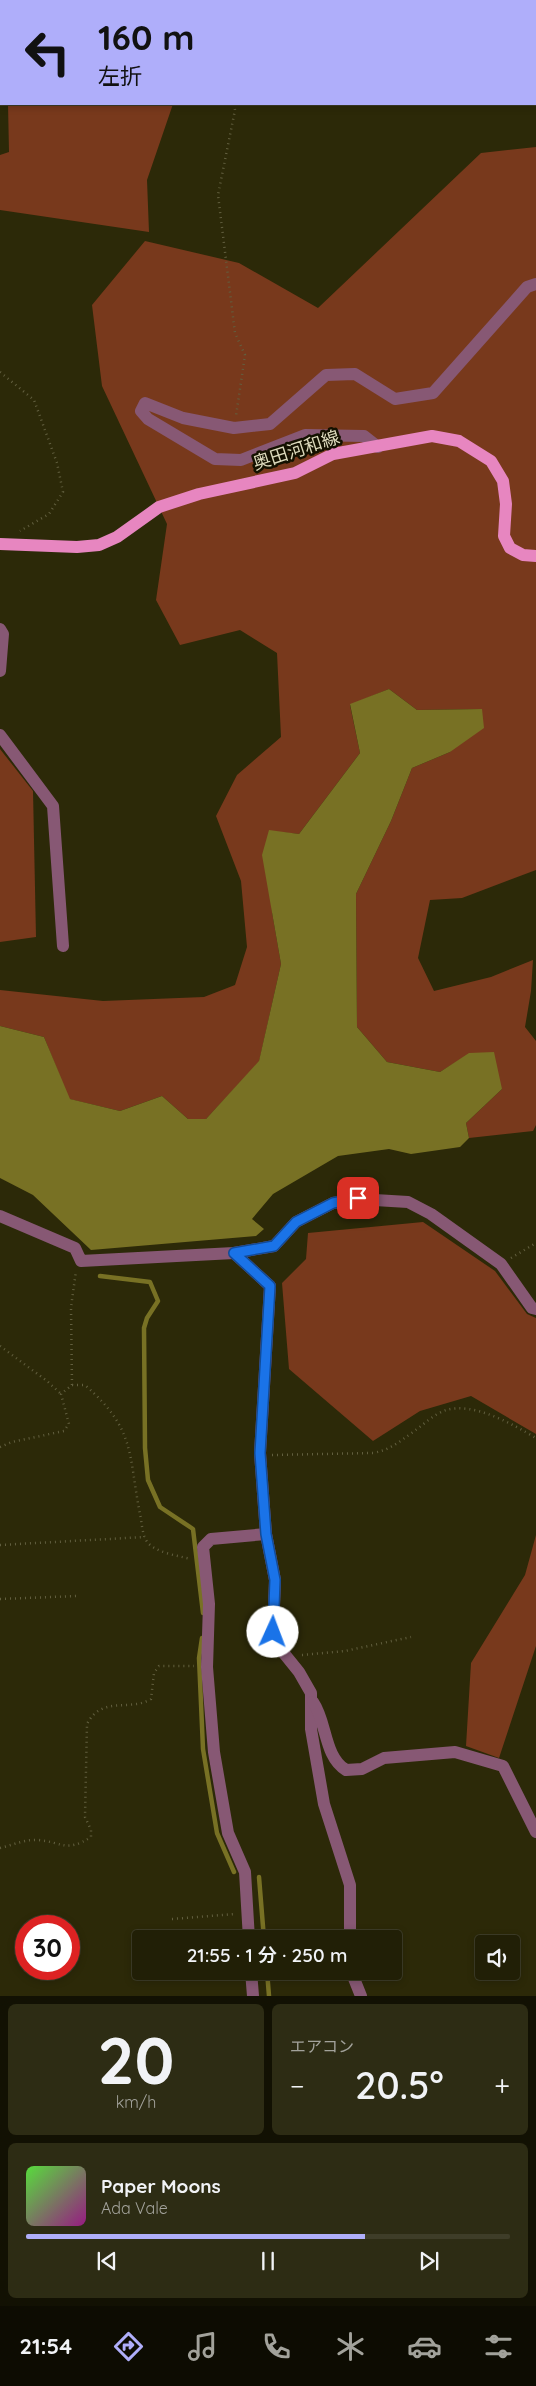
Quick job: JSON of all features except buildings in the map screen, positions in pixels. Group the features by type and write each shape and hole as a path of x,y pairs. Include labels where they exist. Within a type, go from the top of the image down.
{"main road":[{"name":"奥田河和線","path":"0,544 77,547 99,545 117,537 159,507 199,494 295,473 332,454 432,436 459,441 491,462 503,481 506,504 504,536 510,548 523,555 536,556"}],"street":[{"path":"378,447 364,436 305,435 241,460 215,459 148,419 141,411 145,403 183,418 234,428 270,424 326,375 355,374 395,399 433,393 527,287 536,284"},
{"path":"0,629 3,634 0,670"},
{"path":"0,735 53,806 63,946"},
{"path":"0,1216 75,1248 81,1261 234,1253 274,1246 296,1222 333,1203 358,1198 408,1202 431,1214 501,1264 532,1308 536,1309"},
{"path":"234,1253 270,1286 260,1455 266,1534 275,1580 273,1632 278,1646 312,1694 311,1730 324,1804 350,1885 350,1930"},
{"path":"249,1930 245,1872 228,1833 214,1752 207,1667 209,1604 203,1547 207,1540 266,1534"},
{"path":"313,1702 318,1709 334,1759 346,1770 362,1769 384,1758 455,1752 502,1766 536,1832"},
{"path":"252,1980 253,1996"},
{"path":"355,1980 361,1996"}],"path":[{"path":"234,105 236,110 218,195 235,333 245,355 234,428"},
{"path":"0,372 34,400 57,463 63,492 49,514 16,534"},
{"path":"501,1264 536,1243"},
{"path":"72,1385 72,1293 77,1268 81,1261"},
{"path":"0,1346 47,1381 61,1394 69,1419 68,1428 0,1447"},
{"path":"61,1394 72,1385 84,1385 94,1392 121,1426 127,1437 145,1537 152,1546 167,1553 193,1559 204,1559"},
{"path":"260,1455 386,1451 440,1413 458,1409 470,1409 484,1413 536,1438"},
{"path":"0,1545 145,1537"},
{"path":"0,1599 77,1596"},
{"path":"298,1655 344,1651 412,1637"},
{"path":"0,1848 18,1842 38,1840 64,1847 84,1842 91,1837 91,1830 85,1817 87,1724 90,1718 101,1708 151,1698 154,1694 154,1673 159,1666 207,1667"},
{"path":"172,1919 248,1914"}],"shaded area":[{"path":"8,105 173,105 147,180 149,232 0,210 0,155 9,152"},
{"path":"536,147 536,870 462,898 430,900 418,958 434,991 491,977 533,960 531,991 525,1027 536,1041 536,1125 533,1131 469,1138 466,1123 502,1089 469,1054 440,1072 387,1062 357,1027 356,894 391,821 412,768 450,752 481,709 417,710 389,689 350,705 360,753 299,834 269,831 272,912 281,964 259,1062 206,1119 188,1119 162,1096 120,1111 69,1099 44,1037 0,1026 0,990 103,1001 204,997 235,985 247,947 241,881 216,816 237,775 281,737 277,653 240,630 180,645 156,600 167,524 102,386 92,305 145,241 239,263 318,308 481,153"},
{"path":"389,689 417,710 482,709 484,728 450,752 412,768 391,821 356,894 357,1027 387,1062 440,1072 469,1053 494,1052 502,1089 466,1123 469,1138 460,1147 411,1154 389,1149 338,1156 273,1194 252,1219 264,1229 256,1236 91,1250 33,1195 0,1178 0,1026 44,1037 70,1099 120,1111 162,1096 188,1119 206,1119 259,1061 281,964 262,855 269,830 299,834 360,753 350,704"},
{"path":"0,749 33,791 36,937 0,942"},
{"path":"423,1222 495,1271 527,1314 536,1318 536,1434 471,1396 420,1411 373,1441 289,1369 282,1283 306,1259 308,1233"},
{"path":"536,1535 536,1646 499,1758 466,1746 471,1663 525,1575"}],"waterway":[{"path":"100,1276 150,1282 158,1301 147,1318 144,1328 145,1448 148,1480 160,1507 193,1529 203,1613"},
{"path":"202,1638 199,1658 203,1749 217,1833 234,1872"},
{"path":"259,1877 263,1930"},
{"path":"268,1980 269,1996"}],"route":[{"path":"273,1632 275,1580 266,1534 260,1453 270,1286 234,1253 274,1246 296,1222 333,1203 358,1198"}]}
